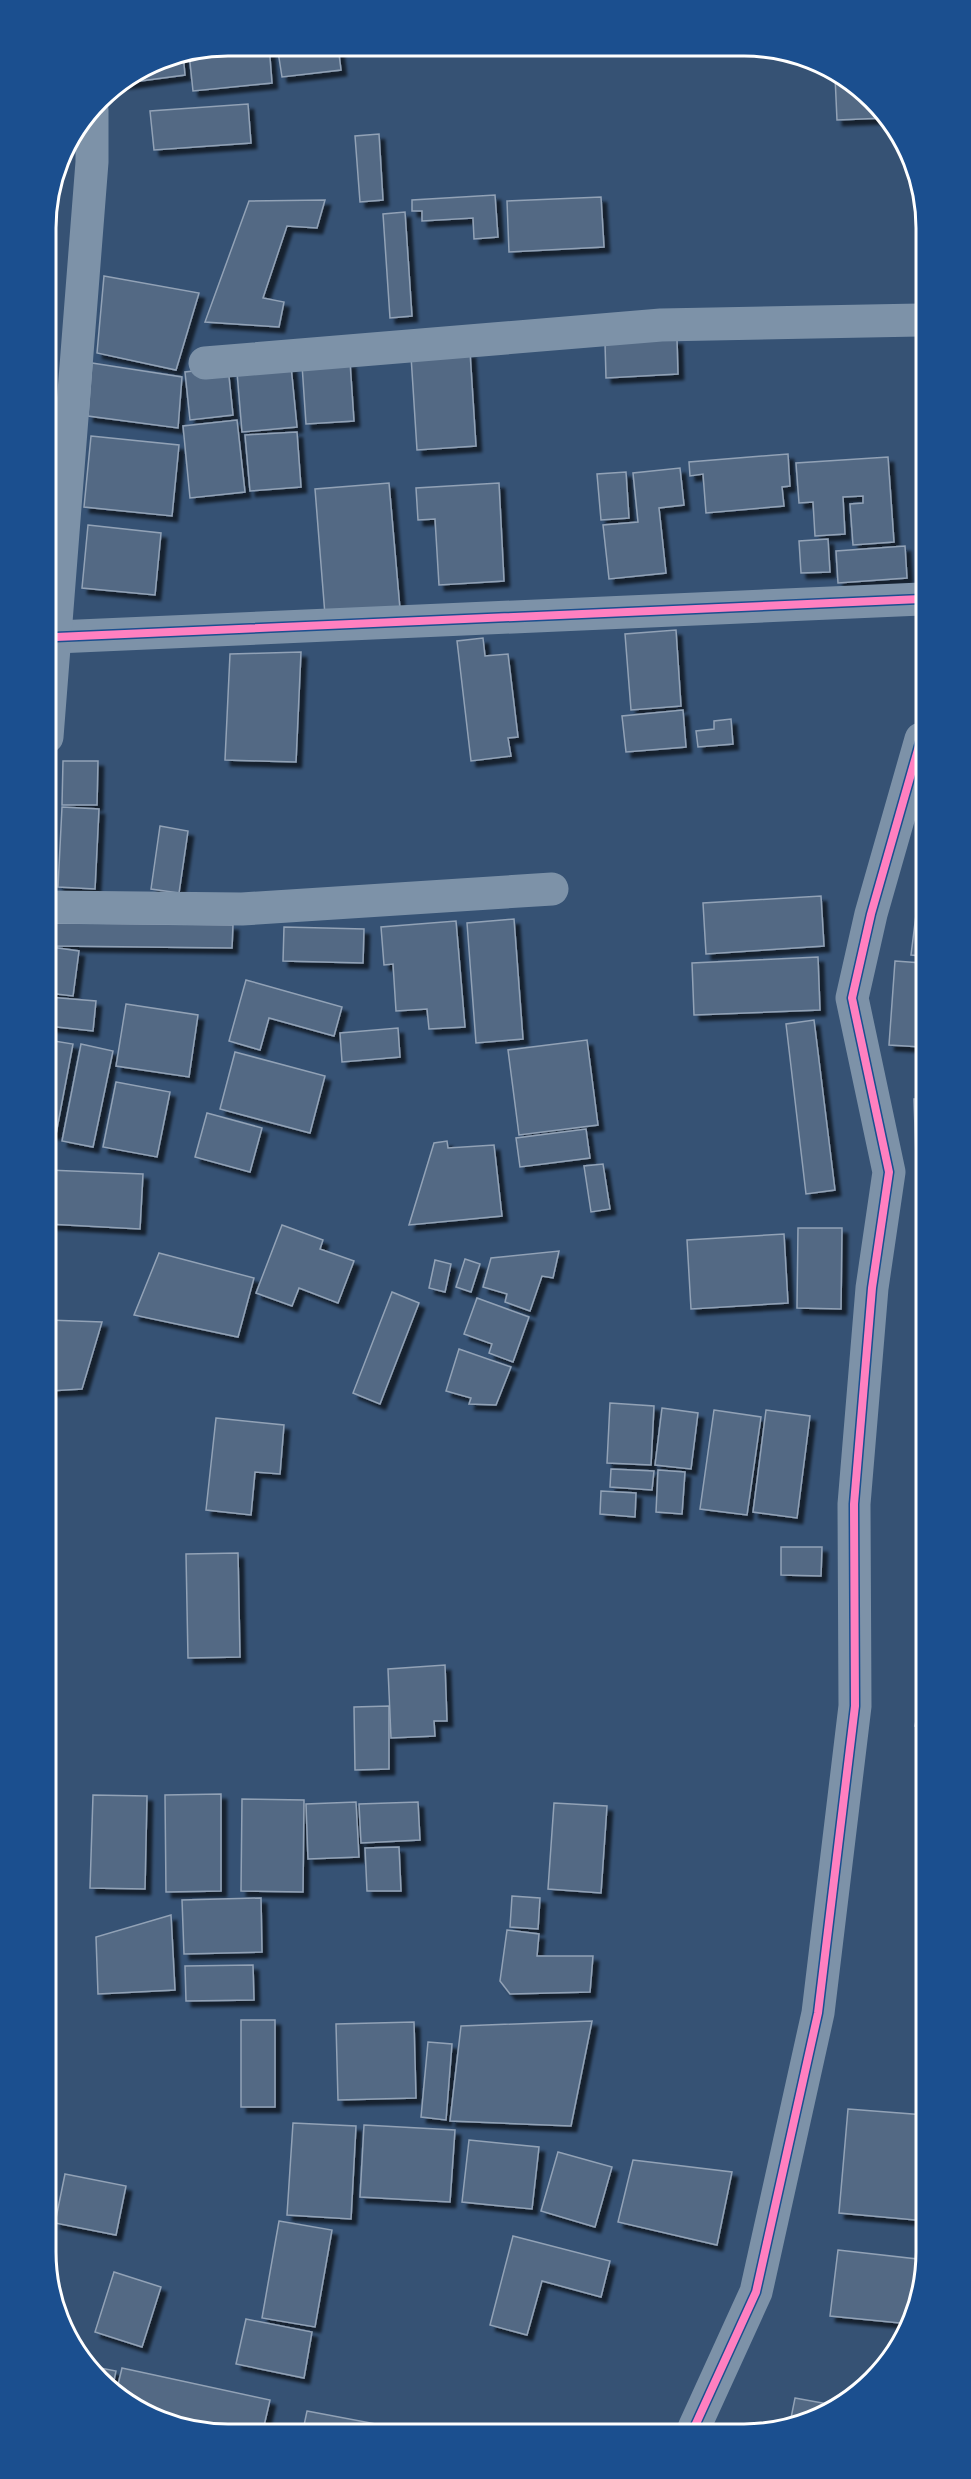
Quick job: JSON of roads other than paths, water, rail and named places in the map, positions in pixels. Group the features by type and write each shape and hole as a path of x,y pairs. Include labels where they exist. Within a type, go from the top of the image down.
{"street":[{"path":"92,122 92,162 56,637 916,599"},
{"path":"206,363 660,325 916,320"},
{"path":"696,2424 756,2292 819,2013 855,1706 854,1504 872,1288 889,1172 852,998 871,914 916,757"},
{"path":"56,907 243,909 552,889"}]}
